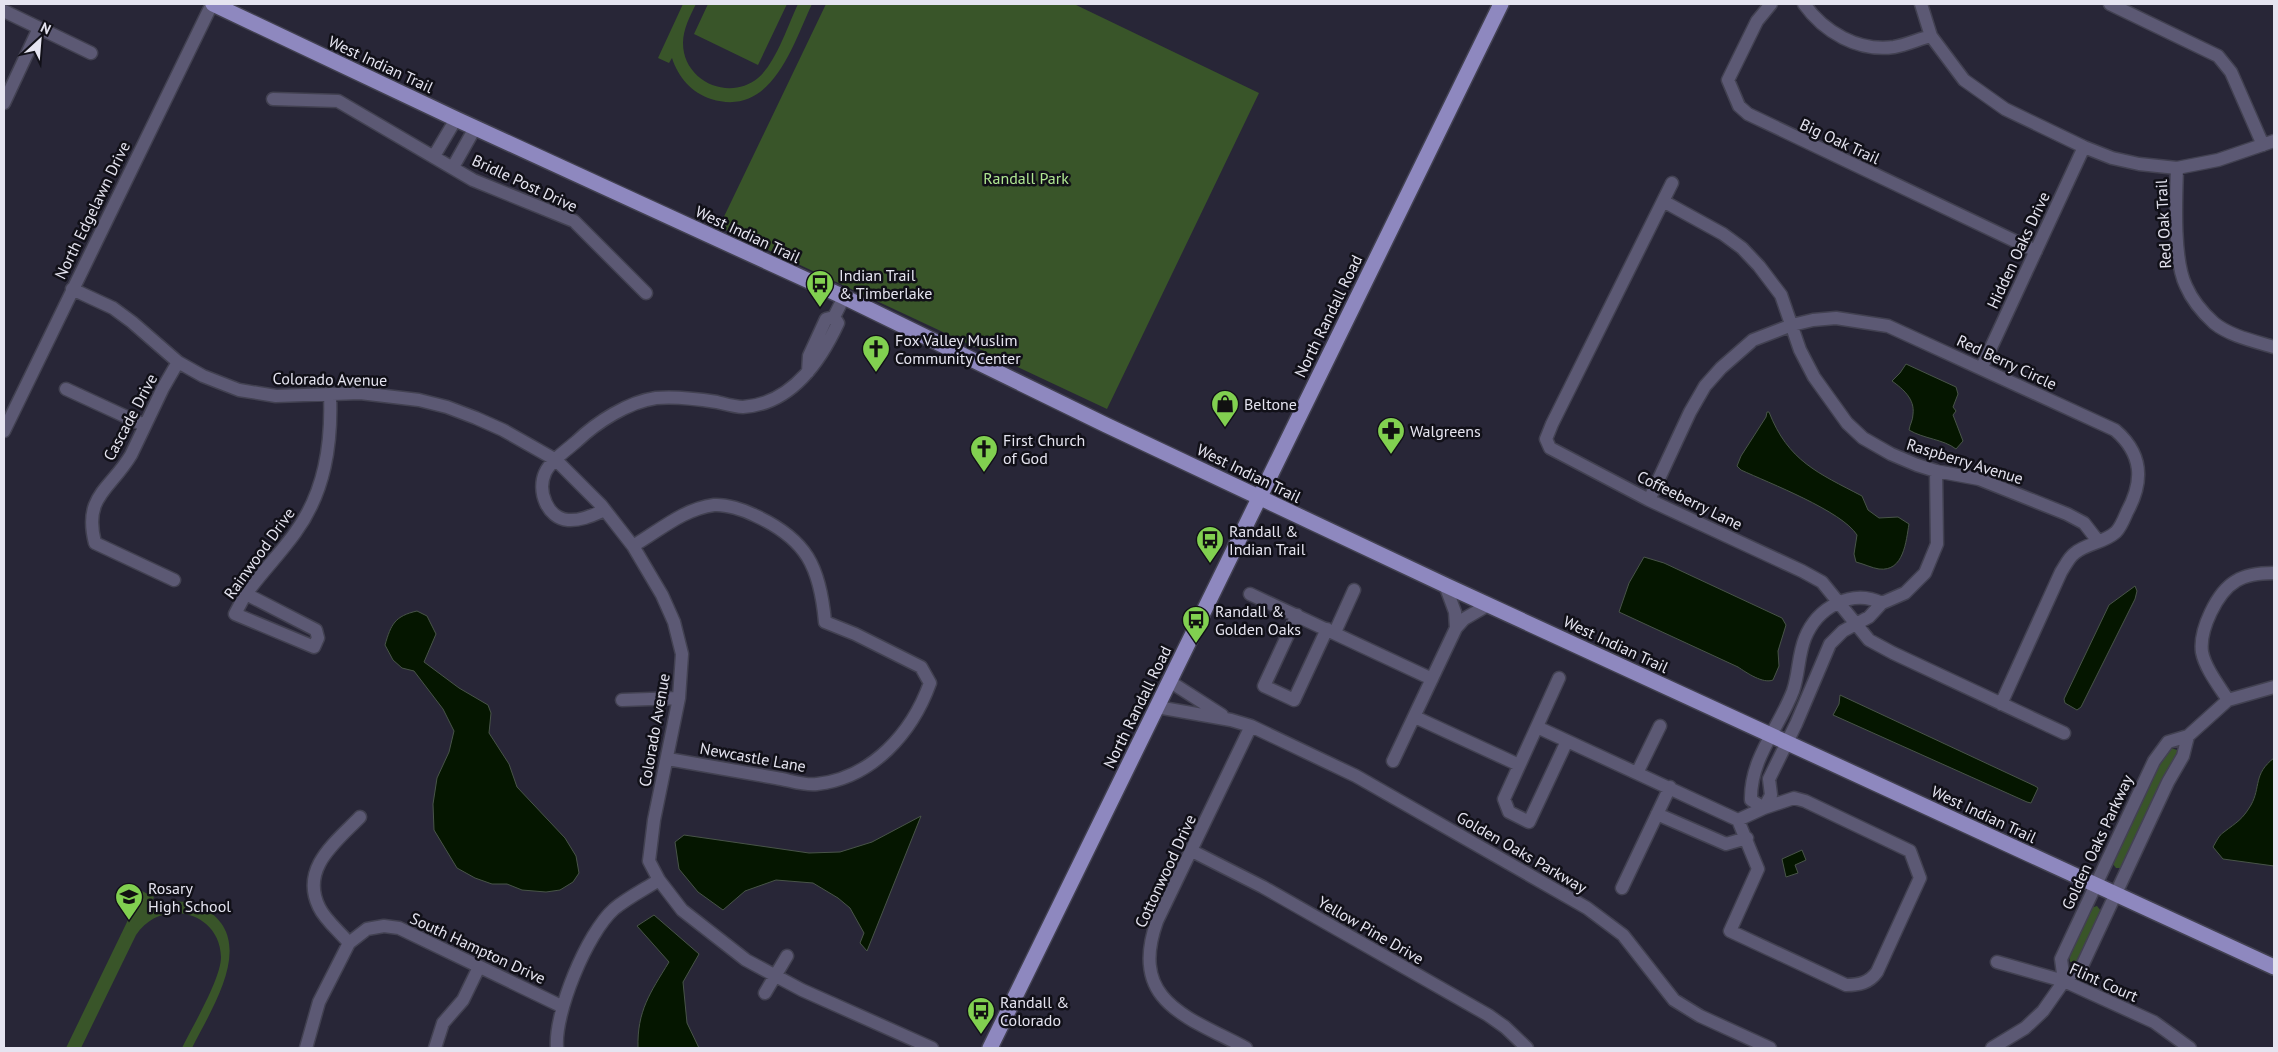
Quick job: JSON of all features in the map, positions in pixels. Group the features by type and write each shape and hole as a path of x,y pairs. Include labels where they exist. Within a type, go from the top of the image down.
{"main road":[{"name":"West Indian Trail","path":"212,4 475,128 844,298 1259,498 1445,585 2274,967"},
{"name":"North Randall Road","path":"990,1048 1501,4"}],"street":[{"name":"North Edgelawn Drive","path":"4,431 212,4"},
{"name":"Big Oak Trail","path":"1771,4 1757,21 1728,80 1740,106 1748,114 2036,251"},
{"path":"1804,4 1814,19 1850,41 1871,46 1894,47 1931,36"},
{"path":"1921,4 1931,36 1964,80 2005,109 2084,147 2112,158 2177,168 2218,160 2269,143 2231,72 2218,56 2110,4"},
{"path":"4,11 91,53"},
{"path":"4,103 39,28"},
{"name":"Bridle Post Drive","path":"273,99 338,101 494,190 574,222 646,293"},
{"path":"434,156 456,119"},
{"name":"Bridle Post Drive","path":"453,167 475,128"},
{"name":"Hidden Oaks Drive","path":"1982,367 2084,147"},
{"name":"Red Oak Trail","path":"2177,168 2179,267 2185,285 2199,306 2215,323 2237,336 2274,347"},
{"name":"Coffeeberry Lane","path":"1672,183 1546,439 1550,448 1649,500 1822,582 1869,640 2064,733"},
{"name":"Raspberry Avenue","path":"1663,201 1723,234 1742,248 1759,266 1781,295 1800,350 1814,377 1847,423 1863,438 1891,454 1936,471 1979,479 2020,494 2084,523 2098,541"},
{"name":"Colorado Avenue","path":"72,289 113,308 178,362 203,376 239,390 276,396 360,393 383,395 447,407 503,430 556,460 605,510 633,546 662,595 674,622 682,654 679,698 654,820 649,861 659,880 682,910 746,960 775,976 932,1048"},
{"path":"605,510 586,518 568,520 557,516 545,504 541,488 544,474 592,426 622,410 656,398 702,400 743,407 778,397 808,372 824,352 838,323 834,317 844,298"},
{"name":"Red Berry Circle","path":"1649,500 1690,412 1705,386 1735,354 1753,340 1792,325 1813,320 1836,318 1888,326 1982,367 2115,430 2127,440 2137,460 2139,478 2137,490 2117,530 2073,554 2062,572 2002,704"},
{"name":"Cascade Drive","path":"174,580 95,543 91,527 93,507 104,488 125,465 178,362"},
{"path":"66,389 144,425"},
{"name":"Rainwood Drive","path":"246,594 316,630 318,638 314,647 235,614 246,594 294,534 313,502 322,477 329,448 330,394"},
{"path":"1764,808 1772,795 1769,779 1826,652 1843,630 1869,617 1882,603 1891,601 1914,586 1925,573 1937,544 1936,471"},
{"name":"Newcastle Lane","path":"633,546 688,512 716,505 745,511 776,525 800,545 815,570 822,594 825,622 855,634 921,667 930,683 923,702 900,737 871,765 848,777 816,785 668,759"},
{"path":"2228,700 2212,675 2202,652 2204,627 2218,599 2235,581 2248,576 2274,573"},
{"path":"1445,585 1455,612 1456,628"},
{"path":"1297,616 1264,686 1294,700 1354,590"},
{"path":"1250,594 1432,679"},
{"path":"1764,808 1751,800 1751,786 1756,767 1770,735 1794,690 1800,654 1811,626 1838,601 1870,597 1882,603"},
{"path":"1393,761 1456,628 1464,619 1488,605"},
{"path":"1559,678 1504,799 1509,812 1529,822 1567,741"},
{"name":"Golden Oaks Parkway","path":"1169,681 1231,720"},
{"name":"Golden Oaks Parkway","path":"2064,981 2062,959 2154,761 2168,742 2188,736 2228,700 2274,687"},
{"path":"622,700 679,698"},
{"name":"Golden Oaks Parkway","path":"1157,707 1231,720 1251,726 1356,776 1587,908 1623,935 1664,990 1679,1004 1700,1016 1770,1048"},
{"path":"1415,717 1519,765"},
{"name":"Cottonwood Drive","path":"1246,1048 1186,1016 1168,1003 1154,987 1149,972 1148,957 1151,938 1157,921 1251,726"},
{"path":"1638,773 1660,726"},
{"path":"1536,727 1738,820 1756,863 1757,874 1730,930 1846,986 1859,985 1872,978 1877,972 1920,878 1910,851 1794,798 1764,808 1738,820"},
{"path":"1992,1048 2024,1028 2043,1012 2064,981 2082,966 2168,782 2184,756 2188,736"},
{"path":"1622,888 1670,788"},
{"path":"1657,814 1726,844 1746,838"},
{"path":"306,1048 319,1002 349,942 319,908 315,893 315,874 319,860 360,817"},
{"name":"Yellow Pine Drive","path":"1192,851 1262,887 1488,1015 1505,1027 1527,1048"},
{"path":"557,1048 561,1006 587,945 613,909 659,880"},
{"name":"South Hampton Drive","path":"349,942 367,929 384,926 398,928 561,1006"},
{"path":"765,993 787,956"},
{"name":"Flint Court","path":"1998,962 2064,981 2154,1022 2190,1048"},
{"path":"435,1048 444,1023 463,1000 479,968"}],"green space":[{"path":"683,4 696,4 687,23 683,38 685,56 691,68 699,77 710,84 734,88 746,85 758,78 776,54 798,4 812,4 787,58 777,74 764,88 750,98 732,102 711,99 698,93 682,78 672,58 669,63 658,58"},
{"path":"708,4 787,4 758,65 694,34"},
{"name":"Randall Park","path":"826,4 1074,4 1259,93 1107,409 719,227"},
{"path":"2171,748 2177,750 2177,756 2121,868 2116,868 2112,863 2157,768"},
{"path":"142,891 154,897 150,908 162,903 176,902 195,904 201,907 219,920 228,936 230,955 226,974 210,1014 192,1048 182,1048 211,990 220,966 221,957 218,941 211,929 200,920 188,914 174,913 160,916 147,923 136,935 81,1048 66,1048"},
{"path":"2097,906 2101,911 2079,961 2070,962 2069,955 2091,908"}],"shaded area":[{"path":"1906,364 1956,387 1958,394 1953,407 1956,411 1953,415 1963,441 1956,449 1909,430 1913,416 1912,404 1904,391 1892,381"},
{"path":"1767,412 1769,412 1785,443 1806,464 1862,496 1868,510 1879,518 1898,517 1909,524 1905,546 1899,561 1894,566 1887,569 1879,569 1856,562 1854,554 1857,535 1849,526 1821,507 1741,470 1737,466 1741,456 1766,417"},
{"path":"1644,557 1664,563 1782,618 1786,625 1778,651 1779,666 1773,680 1769,681 1755,677 1738,667 1619,612 1629,583"},
{"path":"2135,586 2137,591 2135,599 2081,707 2077,710 2065,703 2064,699 2109,605"},
{"path":"417,611 427,616 436,634 424,662 459,688 488,705 491,713 489,733 509,764 517,787 565,838 576,856 579,873 573,882 560,890 546,892 522,890 507,884 492,884 475,878 457,868 434,830 433,804 437,778 449,752 454,731 443,709 414,671 402,668 393,660 385,645 389,632 395,622 404,615"},
{"path":"1840,695 2035,786 2038,788 2031,803 1833,715 1839,704"},
{"path":"2274,758 2274,866 2223,859 2213,847 2221,835 2248,810 2254,798 2260,775 2267,764"},
{"path":"921,816 867,951 860,943 864,933 850,908 838,898 813,883 776,880 745,891 723,910 698,892 679,869 675,842 684,835 809,853 840,852 872,842"},
{"path":"1802,850 1806,860 1795,865 1798,873 1786,877 1782,859"},
{"path":"654,915 699,954 683,982 687,1023 699,1048 638,1048 642,1013 669,962 637,926"}],"place":[{"name":"Indian Trail & Timberlake","path":"820,308"},
{"name":"Fox Valley Muslim Community Center","path":"876,373"},
{"name":"Beltone","path":"1225,428"},
{"name":"Walgreens","path":"1391,455"},
{"name":"First Church of God","path":"984,473"},
{"name":"Randall & Indian Trail","path":"1210,564"},
{"name":"Randall & Golden Oaks","path":"1196,644"},
{"name":"Rosary High School","path":"129,921"},
{"name":"Randall & Colorado","path":"981,1035"}]}
